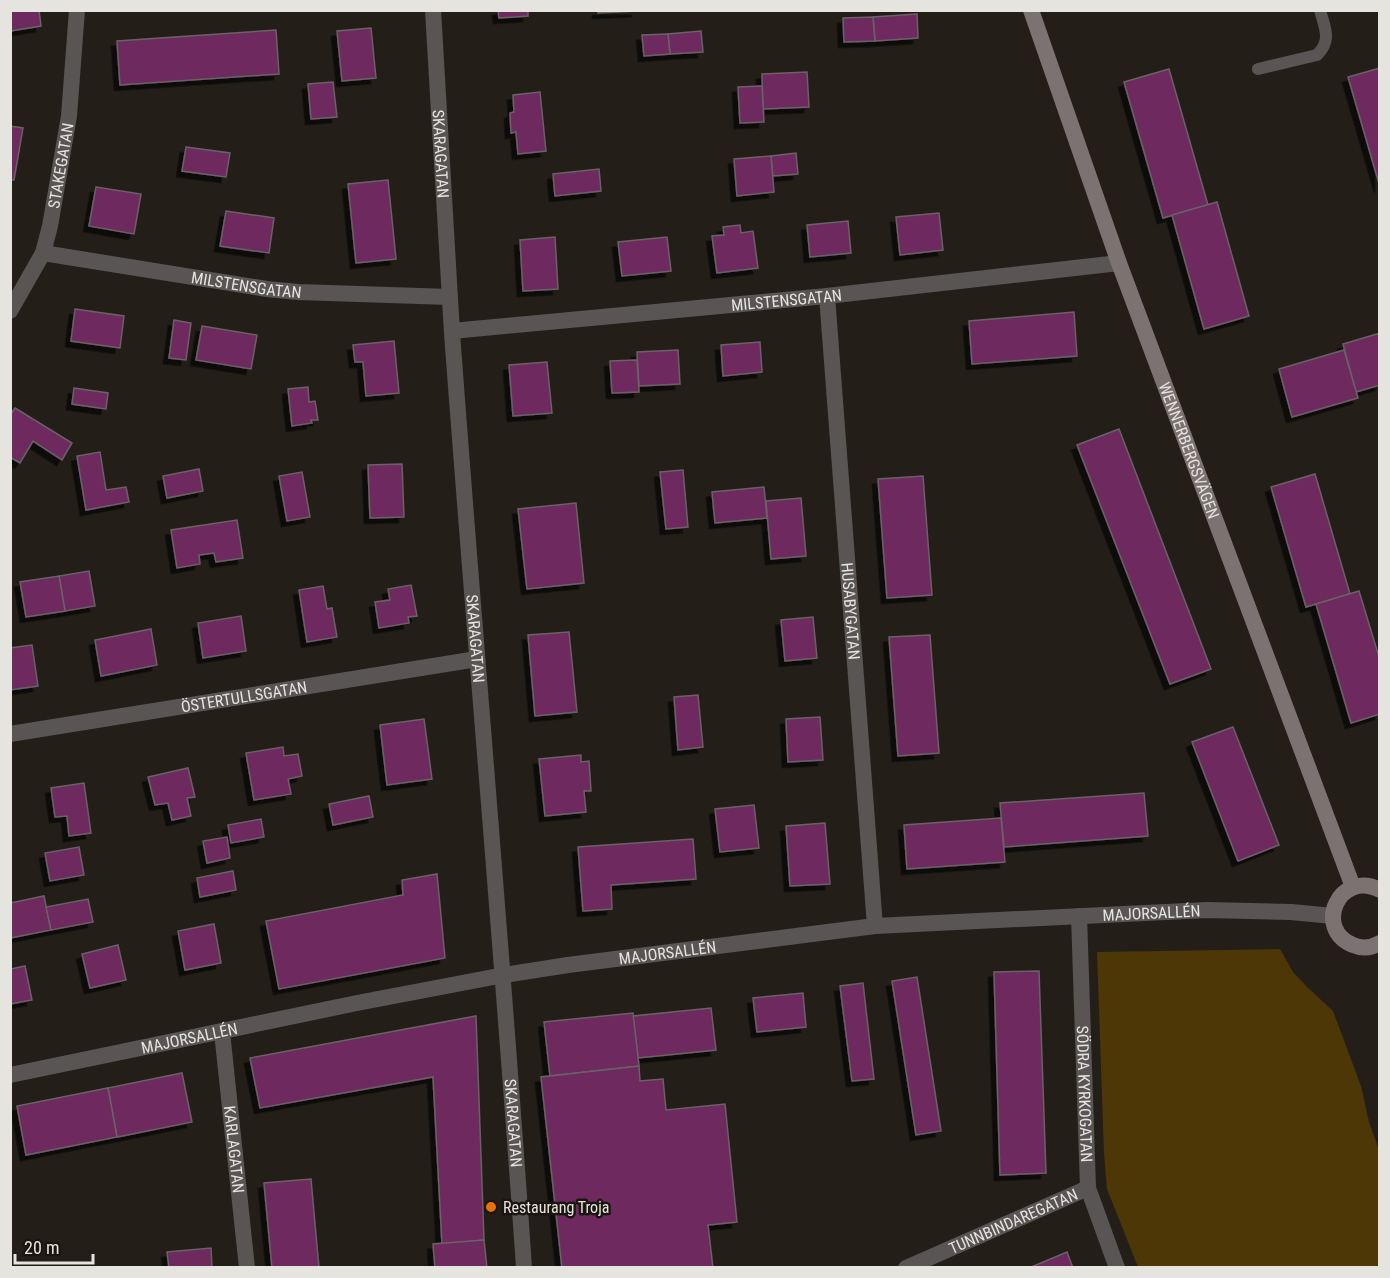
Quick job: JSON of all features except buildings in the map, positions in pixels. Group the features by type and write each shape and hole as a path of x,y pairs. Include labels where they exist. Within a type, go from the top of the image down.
{"main road":[{"name":"WENNERBERGSVÄGEN","path":"1031,10 1119,263 1353,887"},
{"path":"1378,950 1357,947 1342,939 1337,933 1333,916 1338,899 1353,887 1370,886 1380,890"}],"street":[{"name":"STAKEGATAN","path":"10,311 43,254 50,226 69,116 77,10"},
{"name":"SKARAGATAN","path":"433,10 452,331 504,975 524,1268"},
{"name":"MILSTENSGATAN","path":"43,254 267,289 450,297"},
{"name":"MILSTENSGATAN","path":"452,331 827,296 1119,263"},
{"name":"HUSABYGATAN","path":"827,296 875,926"},
{"name":"ÖSTERTULLSGATAN","path":"10,734 477,659"},
{"name":"MAJORSALLÉN","path":"10,1075 504,975 875,926 1207,910 1291,912 1333,916"},
{"name":"SÖDRA KYRKOGATAN","path":"1079,916 1088,1188 1117,1268"},
{"name":"KARLAGATAN","path":"222,1032 247,1268"},
{"name":"TUNNBINDAREGATAN","path":"906,1268 1088,1188"}],"lane":[{"path":"1258,69 1317,55 1321,52 1325,47 1327,36 1320,10"}],"shaded area":[{"path":"1280,949 1293,972 1333,1011 1361,1086 1369,1122 1379,1150 1379,1267 1138,1267 1107,1189 1097,952"}],"place":[{"name":"Restaurang Troja","path":"491,1207"}]}
